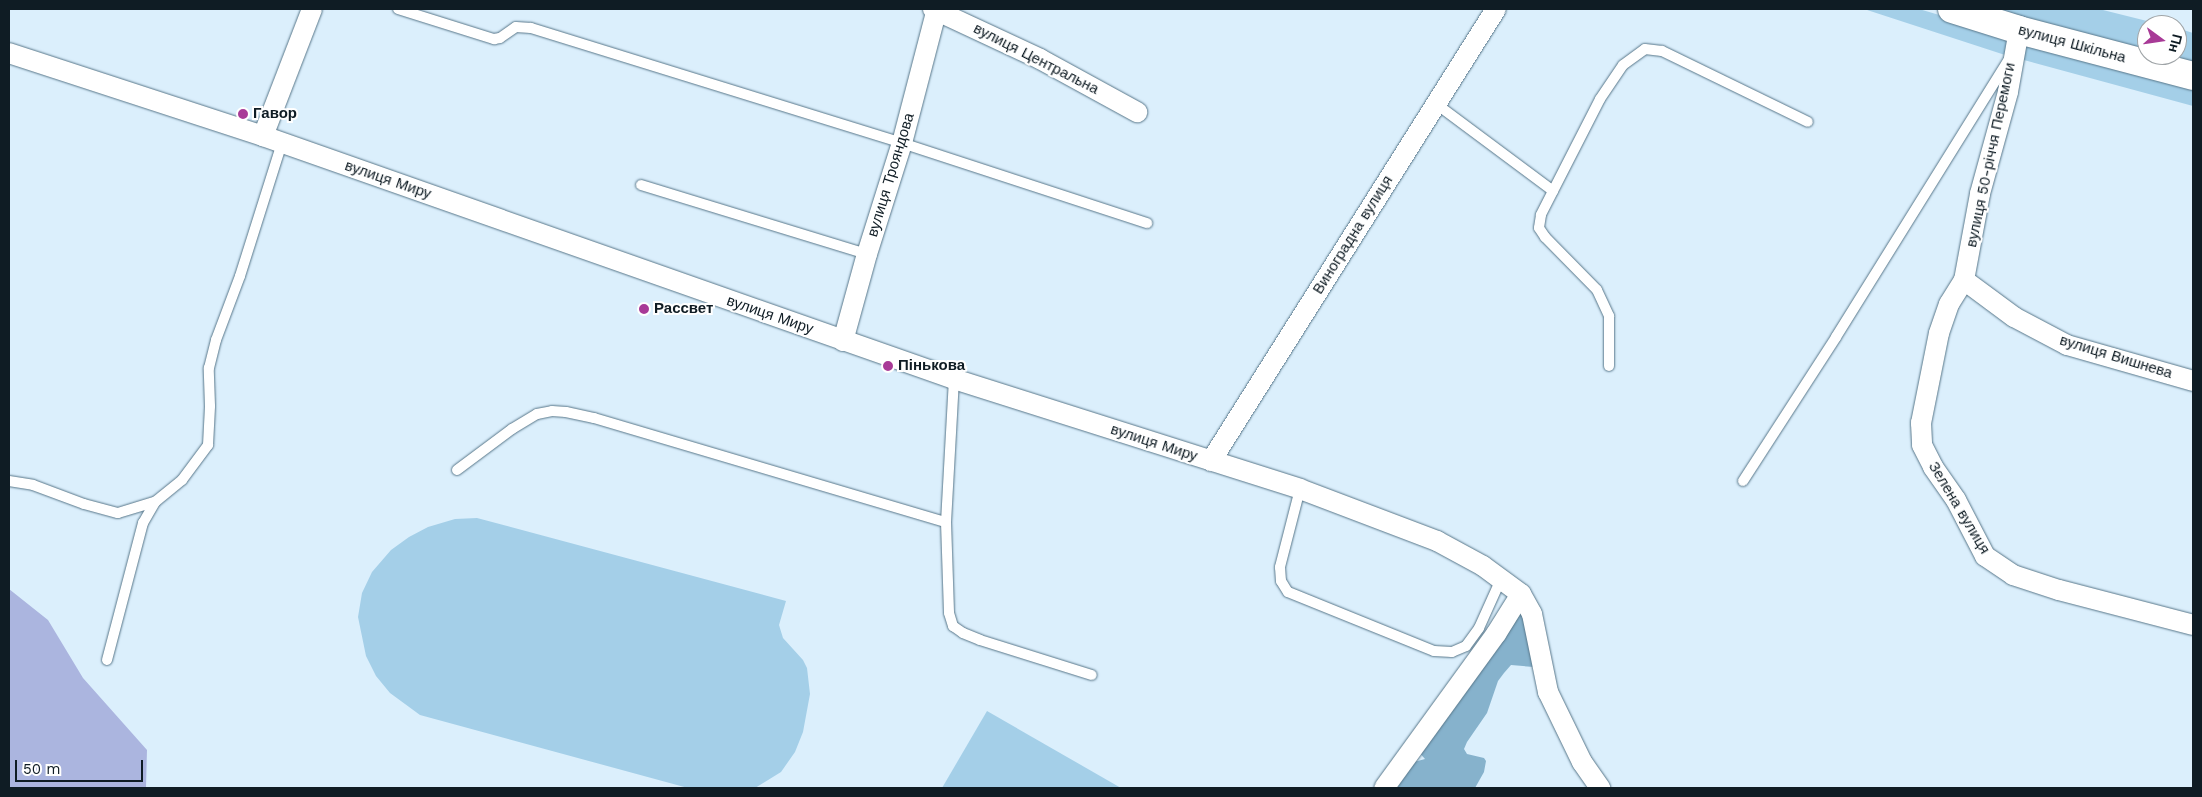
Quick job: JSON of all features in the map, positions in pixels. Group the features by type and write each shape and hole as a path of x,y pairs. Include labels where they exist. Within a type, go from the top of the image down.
{"street":[{"path":"263,136 312,9"},
{"name":"вулиця Трояндова","path":"843,341 867,254 902,142 936,9"},
{"name":"вулиця Центральна","path":"936,9 1040,58 1137,112"},
{"name":"Виноградна вулиця","path":"1211,461 1496,9"},
{"name":"вулиця Шкільна","path":"1952,9 2016,42 2193,76"},
{"name":"вулиця 50-річчя Перемоги","path":"1964,280 1980,194 2008,92 2016,42"},
{"name":"вулиця Миру","path":"9,53 263,136 954,379 1300,489 1436,542 1483,566 1521,594 1532,614 1548,692 1582,762 1600,788"},
{"name":"вулиця Вишнева","path":"1964,280 2014,316 2067,345 2193,381"},
{"name":"Зелена вулиця","path":"1964,280 1949,304 1939,333 1921,424 1922,445 1933,467 1956,500 1985,556 2013,575 2059,590 2193,626"},
{"path":"1384,788 1496,634 1521,594"}],"lane":[{"path":"398,9 494,39 500,38 516,27 531,28 902,142 1147,223"},
{"path":"1743,481 1836,337 2016,42"},
{"path":"1609,366 1609,316 1597,290 1539,228 1541,215 1600,99 1623,65 1645,49 1662,51 1808,122"},
{"path":"1435,103 1553,191"},
{"path":"108,660 143,523 155,502 182,480 208,445 209,368 211,358 282,143"},
{"path":"641,185 867,254"},
{"path":"954,379 946,522 949,613 953,626 963,633 980,640 1092,675"},
{"path":"457,470 512,428 537,414 552,411 566,412 594,418 946,522"},
{"path":"9,481 33,485 84,504 118,513 155,502"},
{"path":"1300,489 1280,567 1281,581 1288,592 1434,651 1452,652 1466,646 1479,628 1501,579"}],"shaded area":[{"path":"1864,9 1919,9 2193,86 2193,106 2002,54"},
{"path":"1982,9 2099,9 2137,18 2137,50"},
{"path":"2187,31 2193,33 2193,65 2187,63"},
{"path":"477,518 786,601 779,625 783,638 803,660 807,668 810,694 803,732 795,752 781,772 755,788 688,788 420,715 390,693 376,676 366,656 358,617 362,593 372,572 391,550 409,537 428,527 455,519"},
{"path":"9,589 48,620 83,678 147,750 146,788 9,788"},
{"path":"1523,611 1534,667 1511,665 1498,681 1487,713 1467,742 1464,749 1467,754 1484,758 1486,761 1484,772 1475,788 1390,788 1414,762 1425,759 1418,751 1516,612"},
{"path":"987,711 1121,788 942,788"}],"place":[{"name":"Гавор","path":"243,114"},
{"name":"Рассвет","path":"644,309"},
{"name":"Пінькова","path":"888,366"}]}
